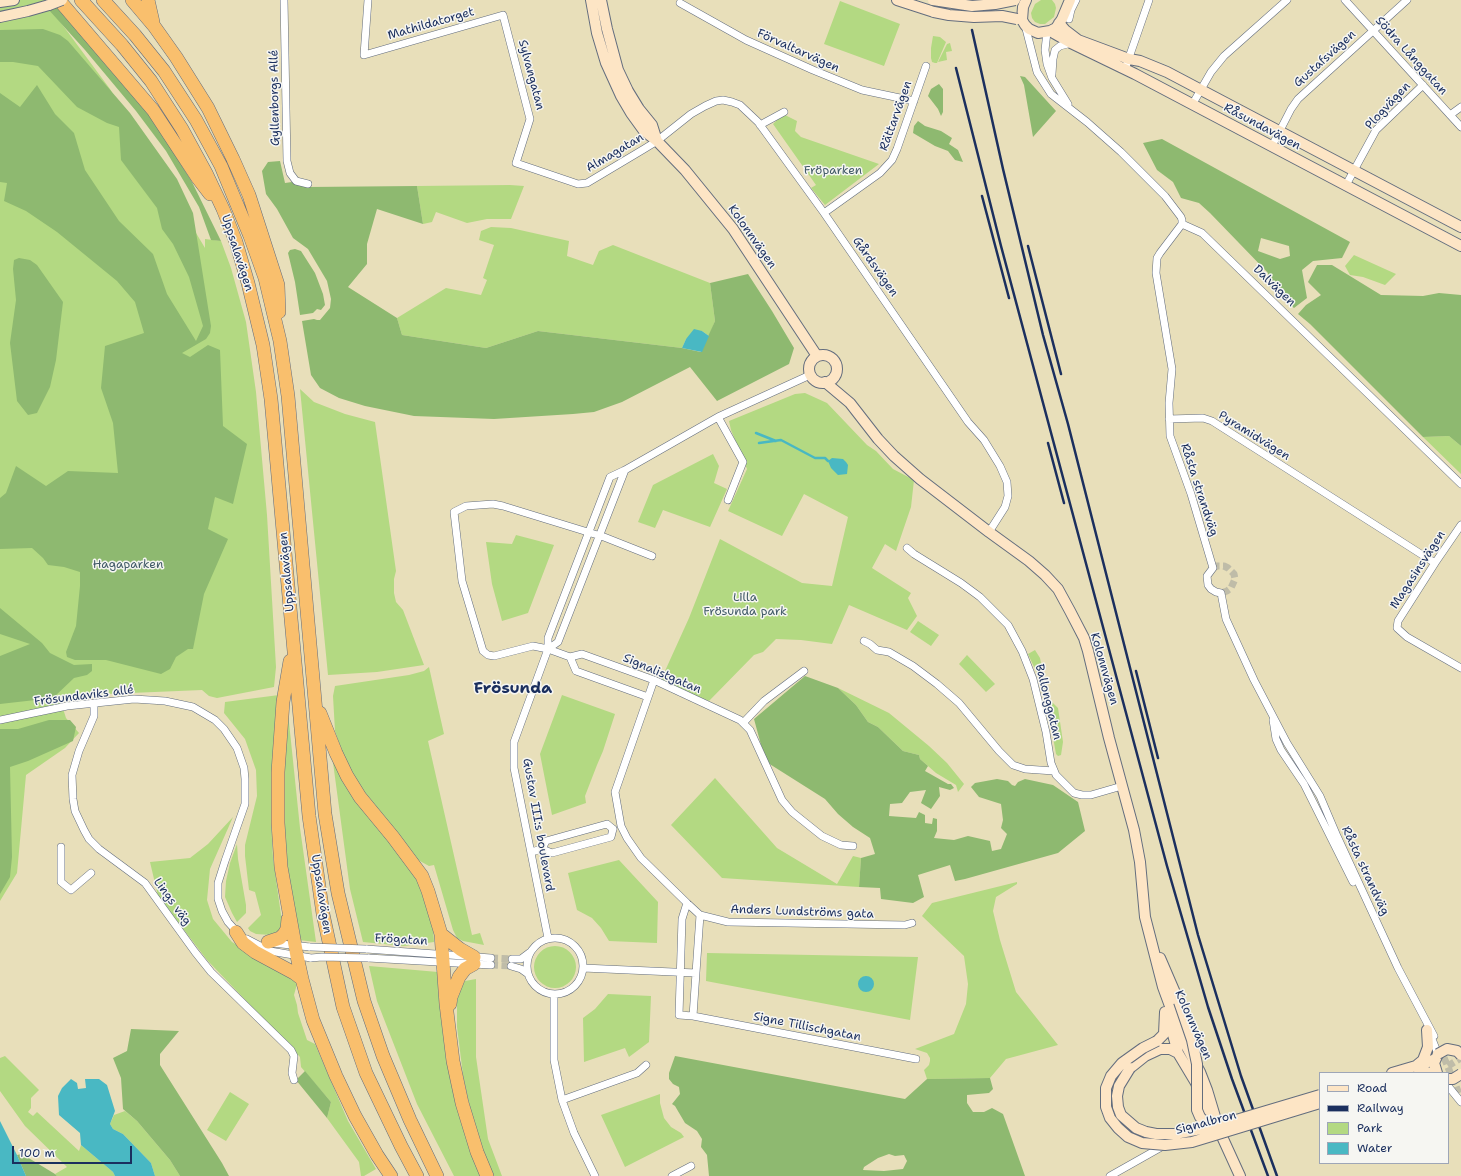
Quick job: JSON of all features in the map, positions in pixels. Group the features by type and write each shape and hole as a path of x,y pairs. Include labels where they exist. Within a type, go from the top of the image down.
{"highway":[{"name":"Uppsalavägen","path":"81,0 122,45 150,81 182,129 206,173 223,209 236,242 248,283 263,345 271,399 309,816 322,914 343,1006 366,1073 417,1176"},
{"name":"Uppsalavägen","path":"103,0 135,35 164,71 196,120 221,166 250,236 265,278 280,342 288,396 325,814 338,893 364,1000 383,1056 410,1120 437,1176"},
{"path":"132,0 154,26 176,57 208,108 234,159 249,195 278,285 280,342"},
{"path":"148,0 154,26"},
{"path":"54,2 153,110 196,177 223,209"},
{"path":"293,639 283,702 278,772 278,824 281,867 288,912 302,979 313,1020 336,1076 355,1116 377,1155 391,1176"},
{"path":"316,700 346,776 360,797 393,837 422,876 434,909 441,934 453,1061 462,1103 477,1152 487,1176"},
{"path":"268,942 280,938 284,934 287,929 288,912"},
{"path":"236,932 243,943 255,952 302,979"},
{"path":"441,934 474,960 465,969 455,984 451,997 448,1018"}],"street":[{"path":"0,2 14,0"},
{"path":"0,17 28,11 62,0"},
{"name":"Gyllenborgs Allé","path":"284,0 287,161 290,174 296,181 308,184"},
{"name":"Mathildatorget","path":"368,0 364,55 503,15"},
{"name":"Kolonnvägen","path":"591,0 597,33 606,63 631,113 644,131 657,141 685,170 732,229 817,356"},
{"name":"Kolonnvägen","path":"601,0 618,70 639,109 652,125 657,141"},
{"name":"Råsundavägen","path":"897,0 934,12 949,15 974,17 1002,16 1021,22 1038,32 1049,32 1125,69 1461,246"},
{"path":"932,0 972,6 996,4 1015,0"},
{"path":"1026,0 1023,7 1021,22 1037,72 1051,94 1121,152 1165,196 1182,220 1182,224 1160,253 1156,265 1172,369 1169,419"},
{"path":"1070,0 1059,23 1049,32 1045,50 1047,64 1052,78 1071,110"},
{"path":"1066,9 1070,10 1076,0"},
{"path":"1125,69 1130,59 1149,0"},
{"path":"1192,105 1210,72 1224,56 1287,0"},
{"name":"Södra Långgatan","path":"1345,0 1461,127"},
{"name":"Gustafsvägen","path":"1272,146 1291,108 1298,99 1407,0"},
{"name":"Förvaltarvägen","path":"680,3 746,40 813,70 862,90 914,101"},
{"name":"Sylvangatan","path":"503,15 530,119 516,163"},
{"name":"Råsundavägen","path":"1059,23 1065,30 1078,40 1130,59 1140,61 1166,72 1461,228"},
{"path":"1052,78 1055,50 1060,46 1071,43"},
{"name":"Rättarvägen","path":"824,213 880,173 892,160 897,150 926,66"},
{"name":"Plogvägen","path":"1346,185 1376,130 1423,85"},
{"name":"Gårdsvägen","path":"657,141 691,114 716,101 723,100 740,105 760,125 824,213 968,422 984,440 1000,466 1007,482 1008,496 1005,507 989,532"},
{"path":"1450,115 1461,106"},
{"path":"760,125 784,112"},
{"name":"Almagatan","path":"516,163 572,182 583,184 657,141"},
{"name":"Dalvägen","path":"1182,224 1202,233 1461,484"},
{"path":"826,355 834,360 837,369 836,374 830,381 816,381 810,374 809,366 813,358 826,355"},
{"name":"Gustav III:s boulevard","path":"548,938 514,768 514,742 548,649 548,638 610,477 718,417 810,374"},
{"name":"Kolonnvägen","path":"836,374 850,403 878,439 894,456 989,532 1045,574 1058,589 1084,638 1138,847 1143,907 1162,987 1181,1036 1200,1072 1218,1128"},
{"name":"Kolonnvägen","path":"825,382 850,403"},
{"path":"718,417 743,462 728,500"},
{"name":"Pyramidvägen","path":"1169,419 1203,418 1212,421 1435,563"},
{"name":"Råsta strandväg","path":"1169,419 1170,436 1191,494 1213,568 1207,576 1208,585 1211,589 1221,593 1226,619 1254,680 1290,750 1320,796 1398,968 1431,1033"},
{"name":"Gustav III:s boulevard","path":"548,649 558,642 625,470"},
{"name":"Signalistgatan","path":"589,532 493,504 466,506 454,512 462,581 483,651 488,655 494,656 532,646 548,649 570,657 582,654 654,680 740,720 750,730 782,800 792,812 822,836 841,845 853,846"},
{"name":"Magasinsvägen","path":"1461,525 1398,621 1397,628 1407,637 1461,668"},
{"path":"589,532 652,556"},
{"name":"Ballonggatan","path":"907,548 980,596 1008,626 1022,651 1033,679 1056,775 1074,793 1081,795 1091,795 1122,786"},
{"path":"864,641 877,650 888,652 913,666 937,684 959,703 999,751 1013,765 1025,769 1054,771"},
{"path":"570,657 576,671 648,697"},
{"path":"743,723 764,701 804,671"},
{"name":"Anders Lundströms gata","path":"654,680 615,792 621,826 627,838 641,858 687,903 700,915 728,922 905,925 912,923"},
{"name":"Frösundaviks allé","path":"0,720 67,706 134,699 176,703 192,707 215,720 232,740 240,756 244,768 246,792 245,804 241,818 218,884 218,899 222,911 236,932 270,951 296,951 310,947"},
{"name":"Lings väg","path":"94,703 94,716 79,751 72,775 75,811 81,825 89,839 98,849 145,883 211,972 291,1050 294,1056 292,1073 294,1080"},
{"name":"Råsta strandväg","path":"1273,716 1276,739 1287,760 1304,784 1406,991 1415,1003 1431,1033"},
{"path":"542,849 546,841 607,824 612,829"},
{"path":"612,829 621,826"},
{"path":"531,852 542,849 552,853 611,837 612,829"},
{"path":"61,847 61,882 71,890 91,873"},
{"name":"Signe Tillischgatan","path":"687,903 682,919 679,1015 693,1016 916,1059"},
{"path":"693,1016 700,915"},
{"name":"Frösundaviks allé","path":"228,922 243,934 260,941 296,951 311,958"},
{"path":"1148,932 1178,1002 1192,1040 1197,1064 1198,1110 1200,1117 1205,1122 1218,1128"},
{"path":"528,974 511,963 521,959 529,953 536,944 548,938 562,938 568,940 577,948 583,958 583,968 576,986 565,992 554,994 545,992 531,981 528,974 526,965 529,953"},
{"name":"Frögatan","path":"310,947 366,949 443,958 491,961"},
{"name":"Frögatan","path":"311,958 443,958"},
{"path":"583,968 696,973"},
{"name":"Kolonnvägen","path":"1157,1041 1164,1034 1165,1012 1162,987"},
{"path":"554,994 554,1060 562,1100 574,1133 595,1176"},
{"name":"Kolonnvägen","path":"1165,1012 1178,1053 1196,1083 1207,1111 1218,1128 1240,1176"},
{"path":"1431,1033 1436,1057 1434,1068 1436,1072"},
{"path":"1418,1069 1428,1047 1431,1033"},
{"name":"Kolonnvägen","path":"1157,1041 1166,1038 1174,1039 1200,1072"},
{"name":"Signalbron","path":"1157,1041 1143,1048 1122,1063 1111,1076 1106,1088 1106,1107 1110,1118 1128,1137 1142,1143 1165,1145 1192,1142 1319,1103"},
{"name":"Signalbron","path":"1178,1053 1170,1049 1160,1049 1145,1056 1130,1068 1119,1086 1117,1096 1118,1107 1121,1115 1136,1128 1156,1134 1175,1134 1218,1128 1319,1095"},
{"path":"1418,1069 1447,1049 1457,1051 1461,1055"},
{"path":"562,1100 637,1074 646,1065"},
{"path":"1398,1072 1418,1069 1432,1072"},
{"path":"1449,1079 1453,1079 1461,1074"},
{"path":"1449,1087 1461,1102"},
{"path":"1110,1176 1151,1152 1170,1143 1218,1128"},
{"path":"672,1176 691,1166"}],"green space":[{"name":"Hagaparken","path":"0,0 44,0 110,89 205,248 205,239 221,241 231,268 246,322 256,392 267,515 276,667 274,687 217,698 209,696 202,690 59,696 66,718 79,733 65,748 26,775 17,873 0,901"},
{"path":"1041,0 1052,0 1056,8 1054,17 1045,24 1035,22 1031,13 1035,4"},
{"path":"840,1 900,24 884,66 824,44"},
{"path":"58,7 147,110 192,182 221,241 211,240 199,207 166,151 136,111 85,50 48,9"},
{"path":"43,29 60,35 68,41 130,113 177,179 193,213 211,326 210,333 206,339 182,353 190,357 208,345 220,350 223,426 247,444 233,504 215,497 208,529 228,539 204,594 193,649 188,649 176,657 170,669 161,674 106,660 75,660 67,657 66,652 76,626 80,572 64,567 48,565 32,548 0,549 0,498 6,493 16,466 46,486 68,471 118,473 113,423 101,388 105,346 144,333 135,302 117,281 57,232 26,211 4,201 7,183 0,182 0,93 20,107 37,85 55,114 74,133 85,170 119,221 153,254 167,294 196,341 203,326 189,277 173,244 162,229 157,208 121,160 119,127 107,123 77,107 38,66 13,62 0,62 0,30"},
{"path":"933,36 940,37 946,42 937,63 932,62 931,58"},
{"path":"950,43 952,51 946,52 947,60 938,62 947,44"},
{"path":"1020,76 1025,77 1056,111 1033,137 1024,85"},
{"path":"939,84 943,89 943,112 941,116 938,109 928,96 931,89"},
{"name":"Fröparken","path":"783,114 797,121 795,131 801,137 879,164 825,205 811,188 816,185 773,124"},
{"path":"918,121 925,126 941,131 952,138 949,144 958,150 963,162 955,160 948,151 935,146 913,133 914,126"},
{"path":"1162,139 1350,242 1342,258 1313,261 1302,270 1307,298 1294,308 1268,285 1268,273 1210,213 1199,203 1181,198 1173,182 1157,170 1143,143","holes":["1261,238 1289,246 1290,256 1280,259 1258,251"]},
{"path":"280,161 285,183 292,182 308,187 417,186 423,224 377,209 367,244 367,264 348,287 397,318 402,335 486,348 538,331 682,348 701,352 715,321 710,283 748,274 794,348 789,364 717,401 690,367 622,402 594,412 573,414 494,419 414,416 365,406 339,398 320,388 311,375 302,321 314,319 320,320 330,308 331,299 327,281 308,249 293,238 277,209 266,194 262,171 268,162"},
{"path":"417,186 524,186 511,219 487,219 467,223 436,212 432,222 423,224"},
{"path":"491,227 511,228 569,241 567,256 593,265 599,251 613,245 710,283 715,321 709,336 702,331 686,339 682,348 538,331 486,348 402,335 397,318 446,288 481,295 487,280 483,278 494,245 479,240 481,231"},
{"path":"295,249 301,251 315,273 323,294 325,305 321,310 317,309 313,313 300,315 295,282 288,253 290,250"},
{"path":"1354,255 1396,274 1385,285 1363,277 1350,275 1345,266"},
{"path":"19,258 30,260 37,265 63,302 56,360 50,387 37,413 28,415 17,401 10,343 16,300 13,269 14,260"},
{"path":"1317,265 1332,265 1381,295 1423,296 1439,293 1461,295 1461,446 1449,436 1423,437 1310,324 1298,314 1306,305 1321,295 1308,282"},
{"path":"300,389 314,402 345,414 375,422 396,571 394,579 394,593 396,602 403,610 424,665 377,672 328,675"},
{"name":"Lilla Frösunda park","path":"805,393 827,403 867,445 876,451 893,469 914,480 911,507 896,551 885,544 872,568 911,593 908,598 917,616 907,630 849,605 832,644 801,640 776,639 763,652 754,655 709,701 660,682 689,618 720,539 802,583 832,586 848,517 804,494 782,536 728,511 747,469 731,430 729,421 795,394"},
{"path":"1449,436 1461,446 1461,474 1423,437"},
{"path":"713,454 719,466 714,483 727,489 710,527 663,510 655,528 638,522 653,485"},
{"path":"516,535 554,545 528,613 502,621 492,584 486,542 512,544"},
{"path":"0,608 42,643 50,653 74,665 92,664 92,671 87,675 74,678 53,698 0,704 0,656 30,644 0,634"},
{"path":"918,621 939,635 931,646 910,632"},
{"path":"1035,650 1040,658 1048,698 1058,708 1063,742 1061,755 1058,756 1056,754 1041,682 1028,654"},
{"path":"967,655 995,684 986,692 959,664"},
{"path":"429,667 444,734 428,741 472,935 480,933 484,945 463,941 457,938 453,930 434,865 429,866 418,860 360,788 347,766 335,731 333,696 335,686 409,675 424,671"},
{"path":"805,676 838,688 856,705 868,722 878,727 903,751 919,755 920,759 928,766 925,771 948,784 951,784 954,788 950,790 939,787 940,796 931,809 921,803 926,790 910,792 902,803 890,804 889,816 916,818 919,812 925,815 925,823 932,824 933,818 937,819 937,831 934,838 954,840 968,836 990,841 992,851 1001,849 1007,834 1001,828 1003,820 1001,804 979,797 971,787 975,783 997,779 1008,781 1015,786 1018,782 1025,779 1053,785 1078,802 1085,831 1058,853 965,879 955,881 950,865 918,875 924,897 913,903 881,899 880,888 859,887 861,858 875,854 870,838 853,827 838,814 825,799 768,763 761,745 754,719"},
{"path":"838,688 889,713 929,746 947,763 964,784 958,792 956,785 936,773 920,759 919,755 903,751 878,727 868,722 856,705"},
{"path":"279,695 273,759 271,820 273,858 282,922 280,930 271,935 256,934 248,928 261,915 255,892 249,890 245,856 245,845 257,796 256,770 245,739 224,713 225,702"},
{"path":"562,695 615,714 603,751 585,796 586,803 552,815 540,754"},
{"path":"287,703 300,828 316,942 299,940 285,858 282,804"},
{"path":"49,720 70,720 76,727 73,741 28,761 10,767 12,857 10,877 0,894 0,729 18,729"},
{"path":"332,755 410,868 423,891 433,925 434,942 404,946 363,942 350,889"},
{"path":"715,778 777,848 837,884 853,856 861,858 859,887 722,878 671,825"},
{"path":"233,817 210,869 207,900 213,919 232,942 295,978 297,984 294,995 307,1040 315,1044 348,1121 376,1169 364,1176 361,1176 359,1162 327,1118 331,1102 301,1067 300,1057 207,960 158,896 150,862 190,858 208,844"},
{"path":"237,844 246,913 237,922 225,897 226,881 230,863"},
{"path":"619,860 658,902 657,943 609,941 601,928 592,918 577,910 568,873"},
{"path":"1017,882 1017,884 996,897 993,911 1000,940 1016,992 1058,1045 1006,1059 990,1078 927,1079 924,1070 929,1065 930,1058 927,1053 915,1049 954,1034 966,1004 968,984 964,956 922,916 932,903"},
{"path":"551,946 559,946 567,949 573,955 576,967 573,979 567,985 559,988 551,988 543,985 537,979 534,971 534,963 537,955 543,949"},
{"path":"707,953 918,957 910,1020 706,981"},
{"path":"369,966 438,972 483,1176 454,1176 417,1104 377,1001"},
{"path":"476,979 476,1057 488,1139 502,1176 492,1176 472,1117 463,1075 457,1027 457,1002 459,992 465,981"},
{"path":"608,994 651,996 649,1042 629,1057 625,1048 584,1062 583,1018 595,1009"},
{"path":"131,1029 179,1031 160,1054 160,1065 229,1176 180,1176 170,1160 137,1121 123,1109 121,1078 113,1058 127,1051"},
{"path":"5,1056 39,1090 31,1098 31,1108 28,1112 33,1116 37,1112 79,1151 81,1145 113,1172 115,1176 57,1176 55,1174 67,1167 25,1126 0,1091 0,1058"},
{"path":"675,1056 905,1099 927,1079 990,1078 993,1089 989,1093 967,1095 967,1103 973,1112 984,1112 992,1108 1003,1114 1025,1176 709,1176 707,1155 701,1147 702,1139 697,1131 685,1123 675,1106 672,1104 680,1094 679,1087 673,1084 669,1079 669,1073","holes":["889,1154 895,1156 904,1155 907,1161 903,1169 884,1171 863,1170 864,1167 878,1158"]},
{"path":"305,1071 331,1102 327,1118 296,1080"},
{"path":"230,1092 249,1104 226,1141 207,1130"},
{"path":"660,1094 660,1103 664,1118 671,1127 681,1133 684,1137 625,1167 601,1115"},
{"path":"125,1111 137,1121 170,1160 180,1176 155,1176 151,1163 123,1134 113,1129 110,1124 114,1115"},
{"path":"22,1154 57,1176 26,1176 17,1155"}],"water":[{"path":"694,329 702,331 709,336 702,352 682,348 686,339"},
{"path":"832,458 843,459 846,462 848,465 847,474 838,475 831,468 828,461"},
{"path":"863,976 869,976 874,981 872,990 869,992 863,992 858,987 858,981"},
{"path":"71,1079 77,1083 78,1089 86,1088 85,1079 99,1079 107,1085 115,1111 110,1124 113,1129 123,1134 151,1163 155,1176 115,1176 113,1172 81,1145 80,1133 59,1115 58,1096 62,1088"},
{"path":"0,1121 17,1155 26,1176 0,1176"}],"waterway":[{"path":"756,433 776,441"},
{"path":"759,443 781,440 815,458 825,458 828,461"}],"tunnel":[{"path":"1213,568 1217,566 1224,566 1234,574 1235,579 1231,588 1221,593"},
{"path":"491,958 512,959"},
{"path":"491,965 511,966"},
{"path":"1440,1048 1460,1096"},
{"path":"1448,1066 1461,1058"}],"railway":[{"path":"972,30 1003,169 1043,335 1068,424 1198,935 1241,1076 1277,1176"},
{"path":"956,68 1001,246 1167,866 1208,1007 1232,1079 1268,1176"},
{"path":"982,196 1009,298"},
{"path":"1028,246 1061,374"},
{"path":"1048,443 1064,503"},
{"path":"1136,671 1158,758"}],"district":[{"name":"Frösunda","path":"513,689"}]}
